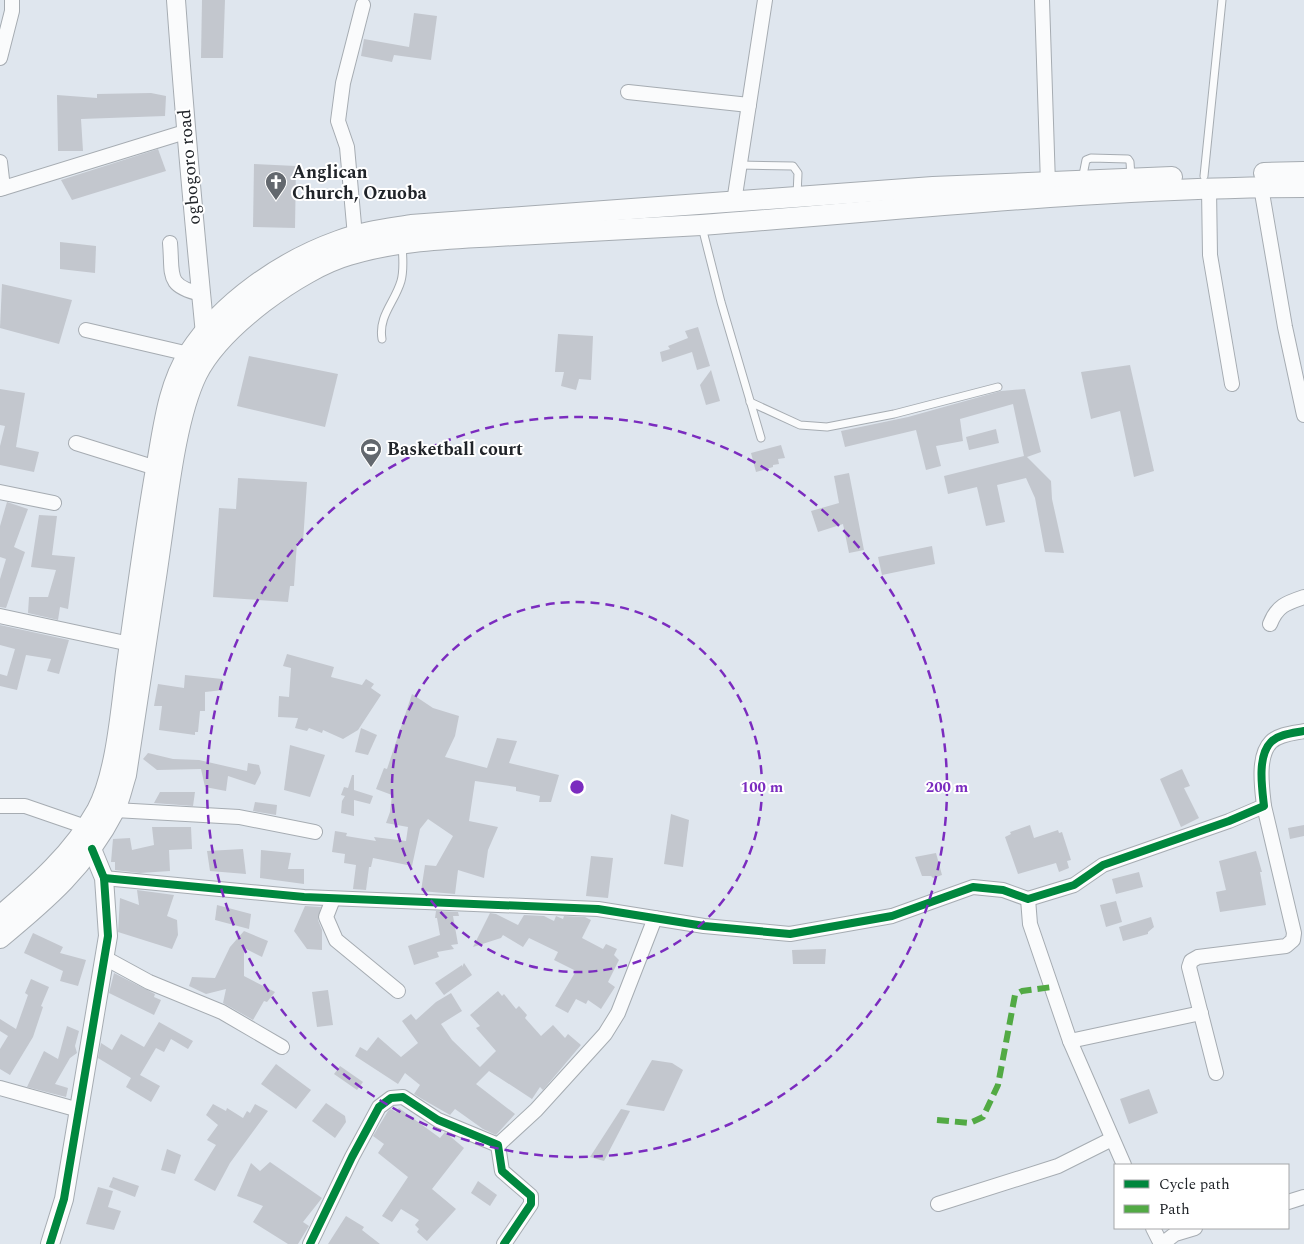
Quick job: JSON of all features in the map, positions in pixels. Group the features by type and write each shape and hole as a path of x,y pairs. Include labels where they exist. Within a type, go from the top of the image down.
{"main road":[{"path":"0,938 70,877 92,849 115,810 126,775 168,490 183,414 210,341 226,310 263,280 305,255 355,236 411,225 797,198 933,196 1206,183 1304,172"},
{"path":"0,916 57,867 86,828 98,808 110,770 156,468 167,410 189,354 238,324 272,296 314,270 344,256 402,243 701,224 1048,184 1131,180 1261,187 1304,187"}],"street":[{"path":"0,58 12,11 12,0"},
{"name":"ogbogoro road","path":"176,0 185,132 201,294 210,341"},
{"path":"734,202 765,0"},
{"path":"1042,0 1048,184"},
{"path":"355,236 347,147 338,121 343,83 363,5"},
{"path":"628,92 749,106"},
{"path":"0,162 1,189 185,132"},
{"path":"1206,183 1210,255 1232,384"},
{"path":"1261,187 1285,327 1304,415"},
{"path":"170,244 173,280 179,288 201,294"},
{"path":"86,330 189,354"},
{"path":"76,442 156,468"},
{"path":"0,492 54,503"},
{"path":"1270,624 1274,612 1279,608 1304,597"},
{"path":"0,616 130,644"},
{"path":"1216,1073 1189,967 1191,961 1198,956 1286,946 1293,940 1294,933 1264,806 1262,772 1264,751 1272,740 1286,734 1304,731"},
{"path":"0,806 25,806 86,828"},
{"path":"104,878 333,899 598,909 704,926 790,934 892,916 973,887 1003,890 1028,900 1074,885 1103,865 1229,821 1264,806"},
{"path":"115,810 239,817 315,832"},
{"path":"50,1244 64,1198 108,936 104,878 92,849"},
{"path":"333,899 326,917 336,940 398,991"},
{"path":"1028,900 1030,924 1070,1041 1124,1164"},
{"path":"498,1145 536,1110 606,1034 618,1013 655,918"},
{"path":"1293,940 1304,949"},
{"path":"105,958 149,982 222,1012 282,1047"},
{"path":"1070,1041 1201,1013"},
{"path":"0,1088 79,1110"},
{"path":"310,1244 352,1157 379,1107 391,1098 403,1097 438,1120 498,1145"},
{"path":"938,1204 1058,1166 1112,1139"},
{"path":"498,1145 502,1171 531,1196 531,1204 504,1244"},
{"path":"1289,1202 1304,1197"},
{"path":"1154,1229 1161,1244 1175,1234 1192,1229"}],"lane":[{"path":"1206,183 1222,0"},
{"path":"739,165 793,166 798,173 797,198"},
{"path":"701,224 720,302 761,438"},
{"path":"382,339 380,331 383,317 401,281 402,243"},
{"path":"750,402 800,425 827,427 894,414 998,387"}],"building":[{"path":"202,0 225,0 223,58 201,58"},
{"path":"414,13 437,16 431,60 394,55 392,62 361,56 364,39 409,47"},
{"path":"151,93 166,96 165,116 81,119 83,151 58,151 57,95 97,98 97,94"},
{"path":"158,149 166,171 72,200 61,180"},
{"path":"254,164 296,166 295,228 253,227"},
{"path":"60,242 96,246 95,273 60,269"},
{"path":"2,284 72,300 59,344 0,328"},
{"path":"698,327 710,366 697,370 692,352 662,362 660,352 670,349 668,346 688,338 685,331"},
{"path":"558,334 593,336 591,380 579,379 576,390 561,386 564,372 555,372"},
{"path":"249,356 338,374 325,427 237,406"},
{"path":"1130,365 1154,471 1134,477 1120,411 1091,419 1081,372"},
{"path":"711,370 720,401 706,405 700,385"},
{"path":"0,389 25,393 16,447 39,452 34,472 0,465 0,446 5,426 0,425"},
{"path":"1025,389 1041,452 1027,457 1051,481 1052,499 1064,553 1045,552 1035,498 1026,478 997,485 1005,522 986,526 977,487 948,494 944,476 1024,456 1013,404 960,419 963,441 936,446 941,466 926,470 916,430 845,447 841,431 908,417 1001,391"},
{"path":"996,429 999,443 969,450 966,437"},
{"path":"781,445 785,458 778,459 779,464 773,465 773,467 756,472 751,453"},
{"path":"849,473 864,550 849,553 843,524 818,532 811,511 839,503 834,476"},
{"path":"238,478 307,482 303,542 297,542 294,586 290,586 288,602 213,597 219,508 236,509"},
{"path":"7,502 28,509 14,547 25,552 6,608 0,607 0,579 6,559 0,557 0,526"},
{"path":"39,515 57,516 52,555 75,557 68,609 60,607 58,620 28,613 29,597 48,597 56,570 31,567"},
{"path":"932,546 935,564 882,575 878,557"},
{"path":"0,625 69,640 59,674 47,671 51,659 26,655 17,690 0,686 0,674 7,676 15,649 0,645"},
{"path":"287,654 334,667 331,677 362,685 366,679 374,684 371,688 381,695 358,730 343,739 323,730 322,733 309,728 307,731 295,728 298,718 278,717 279,696 289,697 291,668 283,666"},
{"path":"185,675 222,679 223,690 205,692 205,711 200,711 198,732 195,732 195,735 159,730 162,706 154,706 158,684 184,688"},
{"path":"412,694 433,708 459,716 455,736 445,757 487,768 497,738 517,741 509,763 559,775 551,802 539,802 540,796 516,791 516,787 475,781 469,821 498,827 488,850 484,878 458,870 455,894 421,891 425,865 436,866 453,836 428,819 420,829 412,866 373,858 371,867 369,867 366,890 353,889 356,865 344,863 345,854 332,852 335,831 347,833 346,836 376,841 374,837 406,841 408,827 386,823 390,812 392,795 376,789 384,768 387,769"},
{"path":"361,728 377,735 368,755 355,752"},
{"path":"290,745 325,755 310,797 284,790"},
{"path":"148,753 173,759 199,760 247,771 248,763 259,765 261,773 255,785 228,776 226,791 205,787 201,769 157,770 143,759"},
{"path":"1182,769 1190,786 1184,788 1199,818 1181,827 1160,779"},
{"path":"352,775 354,775 354,790 373,796 370,804 354,800 354,816 341,813 342,801 345,796 341,795 344,787 348,788"},
{"path":"160,792 195,792 193,806 154,803"},
{"path":"255,802 277,805 276,815 253,811"},
{"path":"671,814 689,820 683,867 664,864"},
{"path":"1030,825 1034,838 1058,830 1059,833 1062,832 1071,860 1067,861 1069,868 1059,872 1056,863 1018,874 1005,837 1011,834 1010,832"},
{"path":"1304,825 1304,836 1290,839 1288,828"},
{"path":"152,827 191,827 192,849 169,850 170,871 140,873 115,870 115,862 111,862 113,839 130,838 132,850 154,845"},
{"path":"243,849 246,874 210,871 207,851"},
{"path":"261,850 291,853 288,869 304,869 304,884 260,878"},
{"path":"1256,851 1262,872 1260,872 1266,905 1220,912 1216,892 1226,890 1219,861"},
{"path":"936,853 942,875 933,878 931,876 922,876 915,857"},
{"path":"591,856 613,858 608,898 586,896"},
{"path":"1139,872 1143,887 1116,894 1112,879"},
{"path":"137,890 174,895 167,916 177,920 178,935 172,949 118,932 120,898 139,905"},
{"path":"1116,901 1122,922 1106,927 1100,905"},
{"path":"217,905 251,914 249,929 215,920"},
{"path":"305,906 321,907 318,920 322,930 322,950 307,949 294,931"},
{"path":"436,911 458,912 459,916 453,916 458,944 451,945 454,949 437,952 439,957 414,965 408,946 440,935 437,918 435,918"},
{"path":"490,913 518,925 524,915 544,916 554,921 556,916 563,919 564,916 585,917 591,920 582,938 603,949 606,944 617,949 614,955 619,960 608,982 615,987 601,1009 588,1000 586,1004 576,999 568,1013 555,1006 576,971 554,960 558,952 529,938 523,947 503,935 501,938 473,947"},
{"path":"1151,917 1154,927 1148,934 1123,941 1119,927"},
{"path":"244,931 268,941 262,957 244,948 244,976 275,992 267,1002 264,1001 253,1020 223,1003 226,989 206,994 189,986 192,977 215,978 230,947"},
{"path":"33,933 63,947 60,953 86,960 78,986 60,981 63,971 24,953"},
{"path":"826,949 825,964 793,964 792,950"},
{"path":"464,963 472,975 444,995 435,983 462,965 462,967"},
{"path":"114,973 155,994 154,997 161,1000 154,1015 109,993"},
{"path":"31,979 49,987 41,1006 43,1007 33,1037 10,1075 0,1069 0,1049 8,1036 0,1031 0,1019 16,1029 28,995 25,993"},
{"path":"328,990 333,1025 317,1027 312,992"},
{"path":"498,991 502,996 504,994 516,1009 519,1006 527,1015 525,1018 541,1036 553,1025 565,1038 568,1034 581,1045 543,1090 540,1087 532,1099 489,1071 476,1084 515,1114 496,1135 483,1129 455,1109 450,1115 414,1094 420,1085 405,1073 398,1084 355,1056 360,1047 367,1051 378,1037 401,1057 418,1043 402,1021 411,1014 416,1020 436,1002 451,993 462,1011 441,1024 452,1040 480,1067 496,1051 476,1028 480,1026 470,1015"},
{"path":"159,1022 193,1041 188,1049 171,1039 164,1052 156,1048 140,1075 160,1086 151,1102 126,1087 131,1078 98,1058 101,1043 112,1050 121,1034 144,1047"},
{"path":"67,1026 79,1031 75,1046 77,1053 70,1058 55,1084 68,1088 66,1097 27,1087 44,1051 58,1059"},
{"path":"652,1060 672,1063 683,1070 664,1111 626,1105"},
{"path":"276,1064 311,1090 296,1109 261,1084"},
{"path":"340,1066 363,1082 357,1090 334,1074"},
{"path":"1149,1089 1158,1113 1129,1124 1120,1099"},
{"path":"326,1103 345,1116 346,1122 335,1138 312,1121"},
{"path":"213,1104 226,1111 227,1108 243,1118 247,1111 250,1113 255,1104 268,1111 230,1163 215,1191 194,1180 216,1145 207,1140 218,1125 206,1115"},
{"path":"399,1108 440,1138 445,1132 464,1148 432,1189 456,1209 427,1241 417,1232 419,1229 415,1225 419,1220 401,1209 392,1222 382,1216 408,1177 378,1153 384,1144 373,1136 388,1111 391,1109 396,1112"},
{"path":"621,1109 630,1111 604,1161 590,1157"},
{"path":"167,1149 181,1155 175,1174 161,1170"},
{"path":"270,1162 322,1198 303,1222 309,1226 298,1244 288,1244 253,1222 263,1206 237,1196 251,1163 260,1171"},
{"path":"113,1177 139,1186 135,1197 109,1187"},
{"path":"478,1181 497,1195 490,1206 471,1193"},
{"path":"98,1187 113,1191 108,1207 121,1211 114,1230 86,1224"},
{"path":"346,1216 364,1227 362,1230 380,1244 328,1244"}],"marked path":[{"path":"937,1120 970,1123 983,1117 998,1085 1015,995 1022,991 1052,987"}],"cycle path":[{"path":"104,878 304,897 598,909 704,926 790,934 892,916 973,887 1003,890 1028,899 1074,885 1103,865 1229,821 1264,806 1262,764 1267,748 1278,737 1304,731"},
{"path":"50,1244 64,1199 108,936 104,878 92,849"},
{"path":"310,1244 352,1157 379,1107 391,1098 403,1097 438,1120 498,1145 502,1171 531,1196 531,1204 504,1244"}],"place":[{"name":"Anglican Church, Ozuoba","path":"276,201"},
{"name":"Basketball court","path":"371,468"}]}
